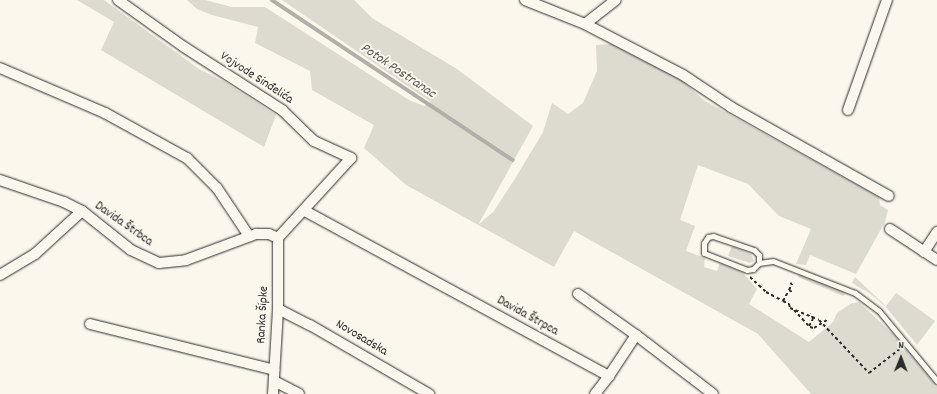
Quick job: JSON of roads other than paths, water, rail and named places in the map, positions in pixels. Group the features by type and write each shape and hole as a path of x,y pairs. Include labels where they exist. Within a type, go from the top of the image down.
{"street":[{"name":"Vojvode Sinđelića","path":"118,0 184,47 282,110 309,138 351,158 305,211 278,238"},
{"path":"525,0 585,24 683,75 731,107 889,196"},
{"path":"585,24 616,0"},
{"path":"848,110 887,0"},
{"path":"0,68 105,113 177,151 198,166 216,188 249,236"},
{"name":"Davida Štrbca","path":"0,180 57,200 82,212 131,250 159,263 186,260 249,236 263,234 278,238"},
{"name":"Davida Štrpca","path":"305,211 609,376"},
{"path":"0,275 35,254 82,212"},
{"path":"890,229 937,260"},
{"path":"924,252 937,232"},
{"name":"Ranka Šipke","path":"273,394 280,254 278,238"},
{"path":"578,294 636,335 713,394"},
{"name":"Novosadska","path":"278,309 335,338 429,394"},
{"path":"90,324 274,370"},
{"path":"595,394 609,376 636,335"},
{"path":"274,381 299,394"}],"lane":[{"path":"773,261 759,263 753,269 747,270 704,254 703,246 708,238 713,236 754,250 759,255 773,261 846,288 869,301 937,381"},
{"path":"759,255 759,263"}],"waterway":[{"name":"Potok Postranac","path":"272,0 513,160"}]}
